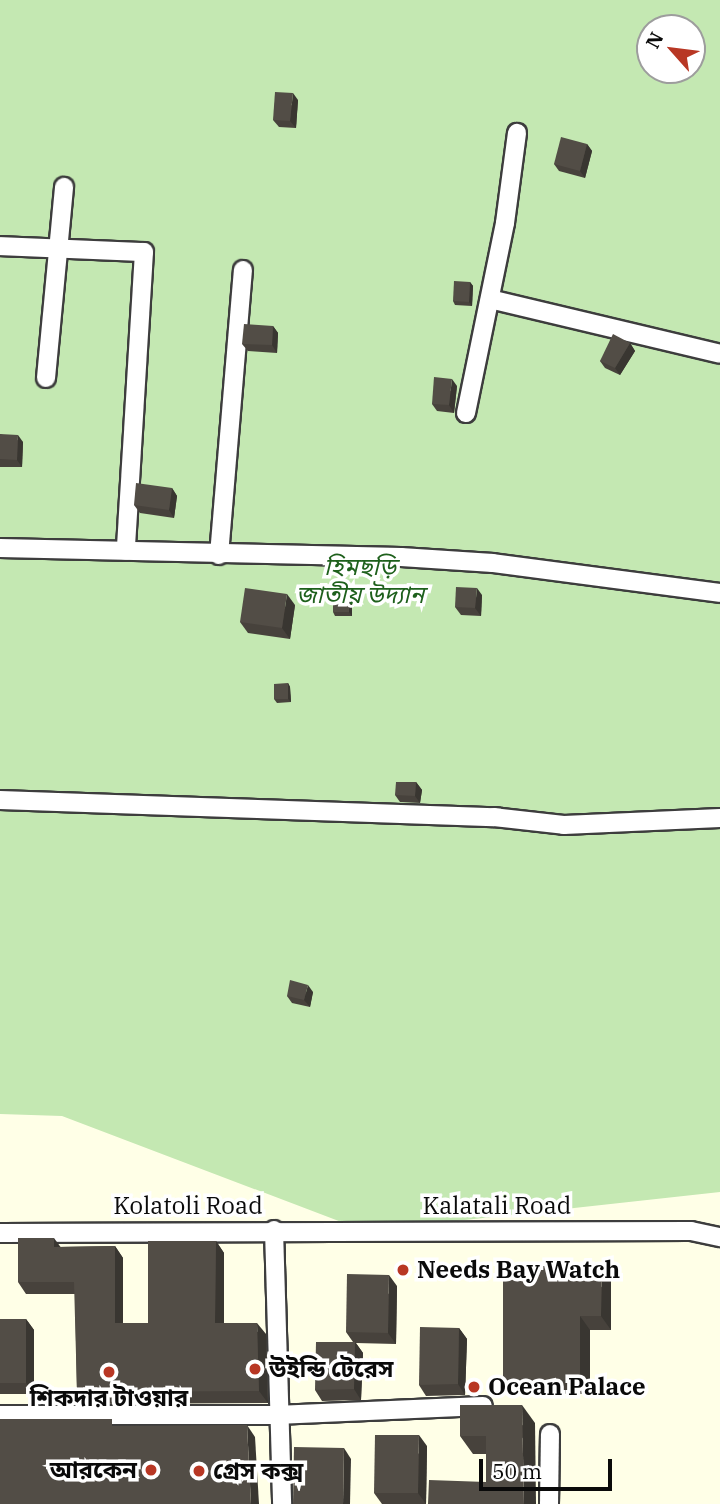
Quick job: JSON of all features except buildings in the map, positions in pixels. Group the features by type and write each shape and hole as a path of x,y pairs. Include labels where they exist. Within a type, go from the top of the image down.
{"street":[{"path":"466,413 490,299 517,133"},
{"path":"46,379 56,248 64,187"},
{"path":"0,246 144,252 126,550"},
{"path":"219,555 243,270"},
{"path":"490,299 720,354"},
{"path":"0,548 219,555 310,554 493,564 720,593"},
{"path":"0,800 494,817 564,825 720,818"},
{"name":"Kolatoli Road","path":"0,1233 274,1230 276,1416 282,1504"},
{"name":"Kalatali Road","path":"274,1230 691,1231 720,1237"},
{"path":"0,1415 276,1416 489,1405"},
{"path":"549,1504 550,1434"}],"green space":[{"name":"হিমছড়ি জাতীয় উদ্যান","path":"0,0 720,0 720,1192 365,1231 62,1116 0,1114"}],"place":[{"name":"Needs Bay Watch","path":"403,1270"},
{"name":"উইন্ডি টেরেস","path":"255,1369"},
{"name":"শিকদার টাওয়ার","path":"109,1372"},
{"name":"Ocean Palace","path":"474,1387"},
{"name":"আরকেন","path":"151,1470"},
{"name":"গ্রেস কক্স","path":"199,1471"}]}
